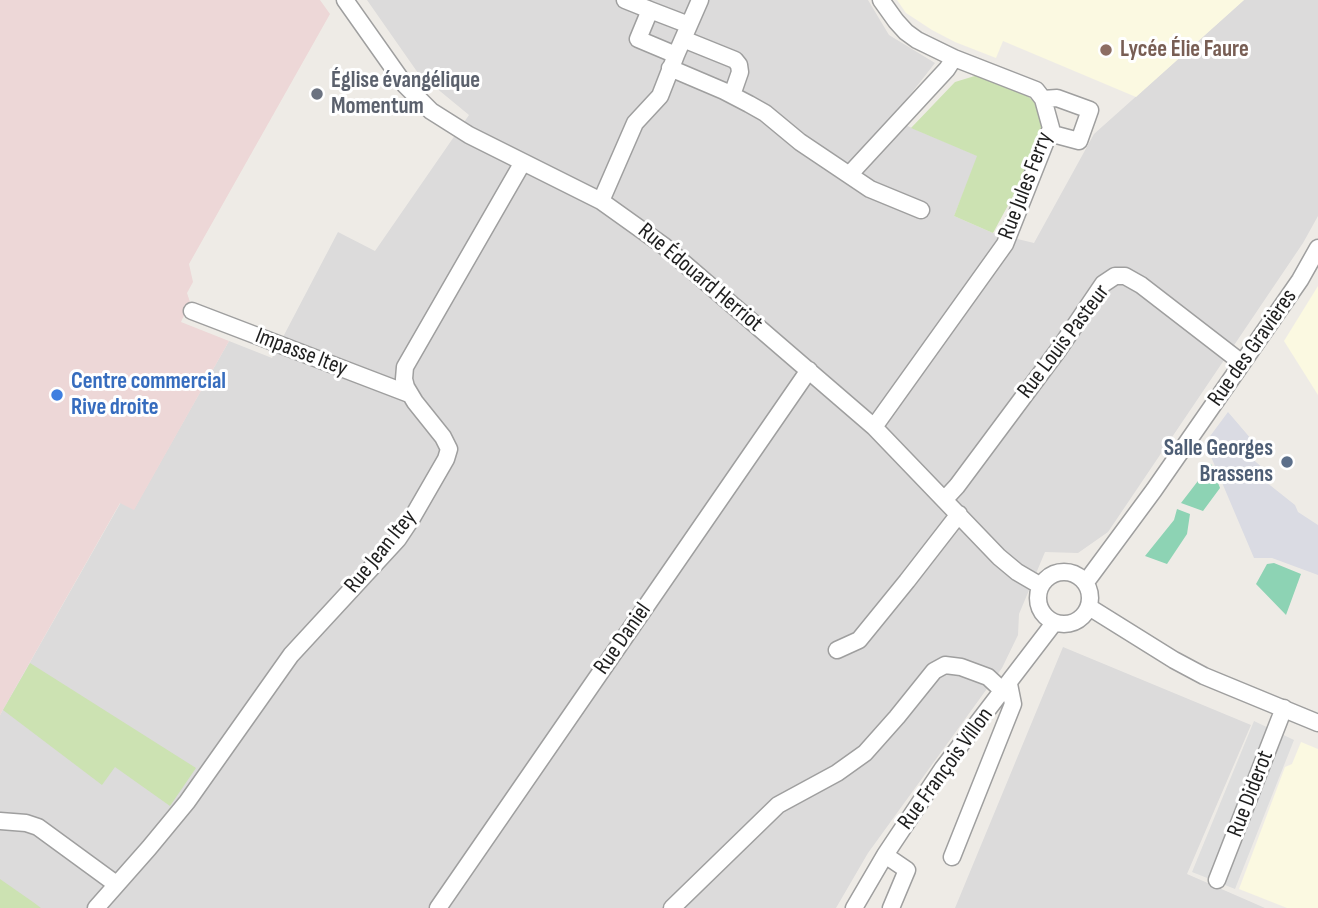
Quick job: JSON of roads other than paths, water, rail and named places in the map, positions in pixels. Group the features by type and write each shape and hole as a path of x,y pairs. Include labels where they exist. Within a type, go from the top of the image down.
{"street":[{"name":"Rue Édouard Herriot","path":"345,0 417,99 449,124 601,201 664,246 874,427 999,557 1017,572 1041,586"},
{"path":"625,0 650,10 735,60 740,72 732,95"},
{"path":"601,201 635,124 660,96 700,0"},
{"name":"Rue Jules Ferry","path":"874,427 1005,244 1051,128 1043,99 1036,90 954,58 917,40 895,21 881,0"},
{"path":"650,10 638,39 765,113 800,142 870,188 921,209"},
{"path":"849,175 947,69 954,58"},
{"path":"1043,99 1057,98 1090,110 1079,141 1049,133"},
{"path":"409,394 404,379 408,359 523,162"},
{"name":"Rue des Gravières","path":"1086,582 1154,490 1300,280 1318,248"},
{"name":"Rue Louis Pasteur","path":"944,499 957,486 1059,349 1103,284 1115,276 1125,276 1141,285 1242,363"},
{"name":"Impasse Itey","path":"192,311 409,394"},
{"name":"Rue Daniel","path":"438,908 808,370"},
{"name":"Rue Jean Itey","path":"96,908 187,802 291,655 398,539 412,518 449,449 443,437 409,394"},
{"path":"837,650 859,640 959,514"},
{"path":"1071,572 1086,582 1091,598 1082,618 1061,625 1054,623 1041,612 1038,594 1046,579 1053,574 1071,572"},
{"path":"1089,607 1204,677 1318,723"},
{"name":"Rue François Villon","path":"854,908 885,855 943,768 1054,623"},
{"path":"672,908 778,805 837,773 865,752 934,671 945,665 961,667 988,677 1006,688"},
{"name":"Rue François Villon","path":"952,857 1013,704 1006,688"},
{"name":"Rue Diderot","path":"1217,880 1284,708"},
{"path":"0,821 38,827 116,884"},
{"name":"Rue François Villon","path":"885,855 907,870 891,908"}],"place":[{"name":"Lycée Élie Faure","path":"1106,50"},
{"name":"Église évangélique Momentum","path":"317,94"},
{"name":"Centre commercial Rive droite","path":"57,395"},
{"name":"Salle Georges Brassens","path":"1287,462"}]}
